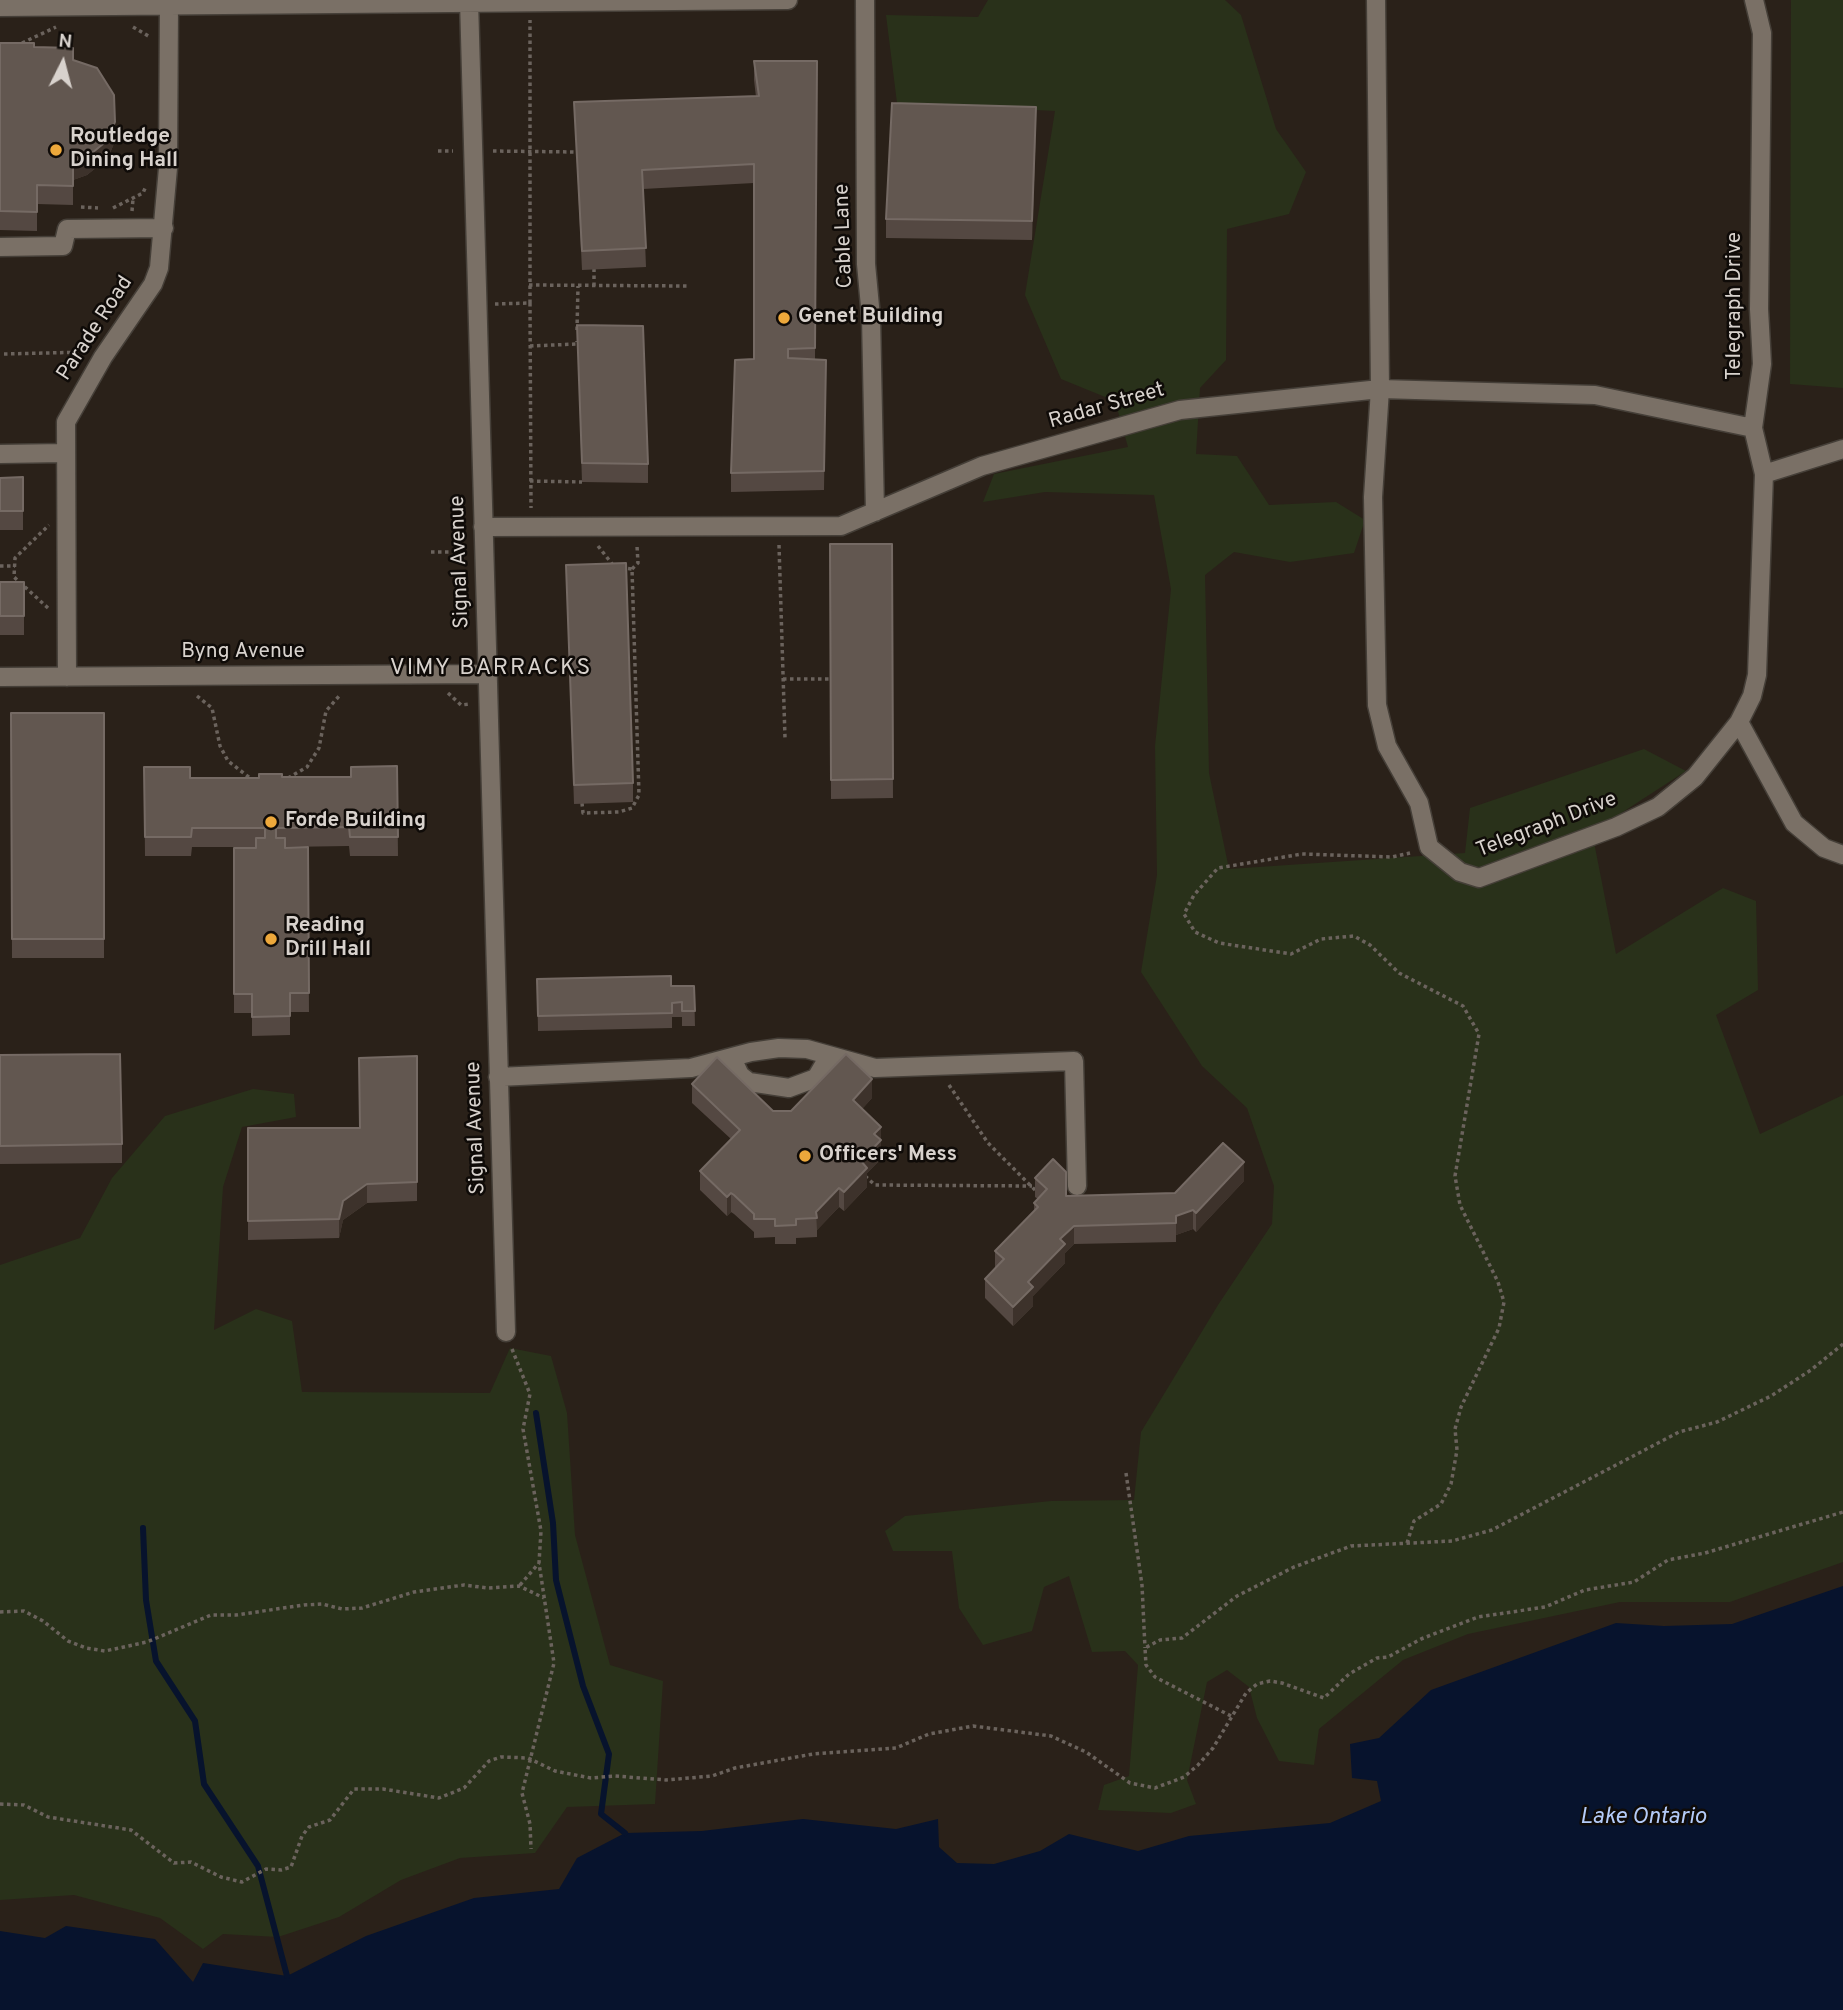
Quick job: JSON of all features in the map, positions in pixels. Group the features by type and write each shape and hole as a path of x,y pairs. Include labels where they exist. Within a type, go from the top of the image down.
{"street":[{"path":"0,6 788,0"},
{"name":"Cable Lane","path":"865,0 866,264 871,317 876,512"},
{"path":"1376,0 1380,389 1373,497 1377,705 1387,746 1419,803 1429,846"},
{"name":"Telegraph Drive","path":"1429,846 1460,872 1479,878 1616,827 1658,807 1695,777 1739,722 1752,696 1757,675 1764,474 1753,428 1762,364 1759,282 1762,33 1754,0"},
{"name":"Signal Avenue","path":"469,1 506,1332"},
{"name":"Parade Road","path":"67,677 64,453 66,422 71,409 153,284 159,268 168,168 169,5"},
{"path":"0,247 63,246 67,229 164,228"},
{"name":"Radar Street","path":"483,527 841,526 982,466 1180,410 1380,389 1595,395 1753,428"},
{"path":"1764,474 1843,449"},
{"path":"0,453 64,453"},
{"name":"Byng Avenue","path":"0,677 487,674"},
{"path":"1739,722 1794,823 1824,848 1843,855"},
{"path":"498,1077 691,1068 779,1048 807,1049 875,1068 1074,1061 1077,1186"},
{"path":"732,1058 740,1074 749,1082 789,1088 816,1078 829,1056"}],"path":[{"path":"531,2 528,151 531,511"},
{"path":"13,48 53,27 66,27"},
{"path":"121,27 134,27 150,36 153,49"},
{"path":"438,151 576,152"},
{"path":"81,207 115,208 143,193 148,181"},
{"path":"593,286 594,269"},
{"path":"529,285 688,286"},
{"path":"530,346 577,344 578,286"},
{"path":"477,305 530,303"},
{"path":"4,354 91,352"},
{"path":"530,481 582,482"},
{"path":"778,538 785,738"},
{"path":"604,541 594,541 615,568 632,569 638,564 637,540"},
{"path":"431,552 484,553"},
{"path":"0,566 15,566"},
{"path":"582,803 583,813 619,812 632,808 639,795 632,569"},
{"path":"783,679 831,679"},
{"path":"444,690 461,705 488,701"},
{"path":"284,779 293,777 307,767 319,748 326,711 340,695 348,692"},
{"path":"192,694 212,708 220,746 228,761 246,777 255,779"},
{"path":"1407,1543 1414,1521 1441,1504 1451,1484 1457,1450 1455,1429 1461,1407 1499,1328 1504,1302 1498,1282 1460,1205 1455,1176 1479,1034 1463,1006 1399,973 1370,945 1354,936 1321,939 1291,954 1219,943 1195,932 1184,914 1194,895 1218,868 1303,854 1392,857 1429,846"},
{"path":"936,1066 988,1143 1039,1193"},
{"path":"865,1176 875,1185 1032,1186"},
{"path":"506,1332 530,1394 523,1429 541,1531 539,1563 554,1662 551,1682 528,1758 522,1793 530,1825 531,1849"},
{"path":"1145,1648 1160,1640 1182,1638 1237,1596 1294,1567 1351,1546 1452,1541 1492,1530 1679,1432 1717,1422 1771,1396 1811,1370 1843,1344"},
{"path":"1126,1473 1142,1585 1146,1665 1155,1677 1231,1716"},
{"path":"0,1804 24,1805 48,1817 131,1830 174,1863 191,1862 221,1877 242,1882 267,1869 281,1870 291,1867 302,1836 309,1827 330,1820 354,1789 383,1789 439,1798 464,1788 489,1761 501,1757 528,1758 555,1771 591,1778 615,1776 666,1780 712,1776 735,1768 813,1754 896,1748 929,1734 973,1726 1051,1736 1086,1752 1130,1783 1155,1788 1184,1777 1198,1765 1213,1748 1246,1693 1257,1685 1270,1681 1282,1683 1324,1698 1349,1674 1377,1658 1388,1657 1421,1639 1478,1617 1545,1607 1585,1590 1634,1581 1668,1560 1705,1553 1843,1512"},
{"path":"519,1586 539,1563"},
{"path":"0,1612 24,1611 43,1620 68,1641 105,1651 147,1642 211,1615 236,1615 322,1604 342,1609 362,1608 414,1592 464,1585 488,1588 519,1586 544,1598"}],"green space":[{"path":"988,0 1225,0 1241,15 1276,129 1306,172 1289,214 1227,229 1226,360 1200,388 1196,454 1237,456 1269,505 1336,502 1365,520 1354,553 1290,562 1234,552 1205,575 1209,773 1229,869 1465,853 1470,808 1644,749 1686,771 1592,832 1616,954 1723,888 1756,901 1758,990 1716,1015 1760,1134 1843,1095 1843,1562 1730,1602 1620,1602 1468,1634 1403,1660 1319,1729 1314,1765 1279,1761 1257,1718 1249,1687 1227,1670 1207,1682 1187,1780 1196,1804 1171,1813 1098,1810 1104,1785 1129,1776 1138,1665 1125,1651 1092,1652 1069,1576 1044,1587 1032,1631 983,1645 959,1608 952,1551 893,1551 885,1531 905,1516 1051,1501 1134,1500 1141,1432 1218,1305 1272,1224 1274,1186 1247,1108 1202,1066 1141,972 1157,875 1155,746 1171,589 1154,495 1045,492 983,502 994,474 1128,447 1115,401 1061,379 1025,295 1055,111 897,103 886,15 978,17"},
{"path":"1791,0 1843,0 1843,388 1790,384"},
{"path":"253,1089 294,1094 296,1117 242,1127 223,1187 214,1330 256,1309 292,1321 302,1392 490,1393 510,1348 551,1356 567,1413 575,1535 610,1665 663,1681 655,1804 567,1807 535,1853 460,1858 401,1880 339,1917 278,1937 223,1934 203,1949 160,1918 74,1895 0,1900 0,1265 80,1238 112,1178 165,1116"}],"water":[{"name":"Lake Ontario","path":"1843,1586 1843,2010 0,2010 0,1931 45,1938 66,1926 155,1939 193,1982 203,1963 287,1976 366,1936 474,1898 559,1889 577,1858 625,1833 702,1831 803,1819 896,1829 938,1819 939,1847 957,1863 994,1864 1040,1851 1069,1834 1138,1851 1189,1836 1330,1823 1381,1801 1377,1781 1352,1778 1350,1744 1379,1738 1431,1690 1616,1623 1664,1626 1732,1624"}],"building":[{"name":"Routledge Dining Hall","path":"0,43 34,43 34,47 73,48 73,60 97,68 114,95 115,122 108,140 87,157 73,161 73,186 37,185 37,212 0,211"},
{"name":"Genet Building","path":"754,61 817,61 815,348 788,349 788,358 826,360 824,471 731,473 735,360 754,359 754,164 642,170 646,248 582,251 574,102 759,96"},
{"path":"892,103 1036,107 1032,221 886,219"},
{"path":"577,325 643,326 648,464 582,463"},
{"path":"23,477 23,511 0,511 0,478"},
{"path":"830,544 892,544 893,779 831,780"},
{"path":"626,563 633,783 574,785 566,565"},
{"path":"0,582 24,582 24,616 0,616"},
{"path":"11,713 104,713 104,939 12,939"},
{"path":"397,766 398,837 350,837 349,827 276,828 276,838 285,838 285,848 308,847 309,993 290,993 290,1016 252,1017 252,994 234,994 234,848 256,848 256,838 265,838 265,828 192,828 191,837 145,837 144,767 190,767 190,778 259,778 259,774 282,774 282,777 351,777 351,767"},
{"path":"671,976 671,986 694,986 695,1011 682,1011 682,1002 672,1003 672,1013 538,1016 537,979"},
{"path":"120,1054 122,1144 0,1146 0,1055"},
{"name":"Officers' Mess","path":"846,1054 872,1079 853,1100 881,1127 874,1134 881,1140 861,1161 867,1168 844,1192 839,1188 816,1212 817,1218 796,1219 796,1225 775,1226 775,1219 754,1219 754,1214 734,1195 731,1193 727,1197 700,1171 740,1130 692,1084 717,1057 773,1111 791,1111"},
{"path":"417,1056 417,1182 367,1184 343,1201 339,1219 248,1221 248,1128 360,1128 359,1058"},
{"path":"1223,1143 1244,1162 1196,1213 1193,1210 1176,1216 1176,1223 1074,1226 1060,1239 1065,1244 1028,1282 1033,1287 1013,1307 985,1279 1004,1259 995,1251 1038,1207 1034,1203 1047,1189 1035,1178 1053,1159 1066,1172 1066,1196 1175,1193"}],"waterway":[{"path":"536,1413 553,1523 556,1580 583,1686 609,1754 601,1814 625,1833"},
{"path":"143,1528 146,1600 156,1661 195,1721 204,1784 258,1866 287,1976"}],"place":[{"name":"Routledge Dining Hall","path":"56,150"},
{"name":"Genet Building","path":"784,318"},
{"name":"Forde Building","path":"271,822"},
{"name":"Reading Drill Hall","path":"271,939"},
{"name":"Officers' Mess","path":"805,1156"}],"district":[{"name":"VIMY BARRACKS","path":"491,669"}]}
